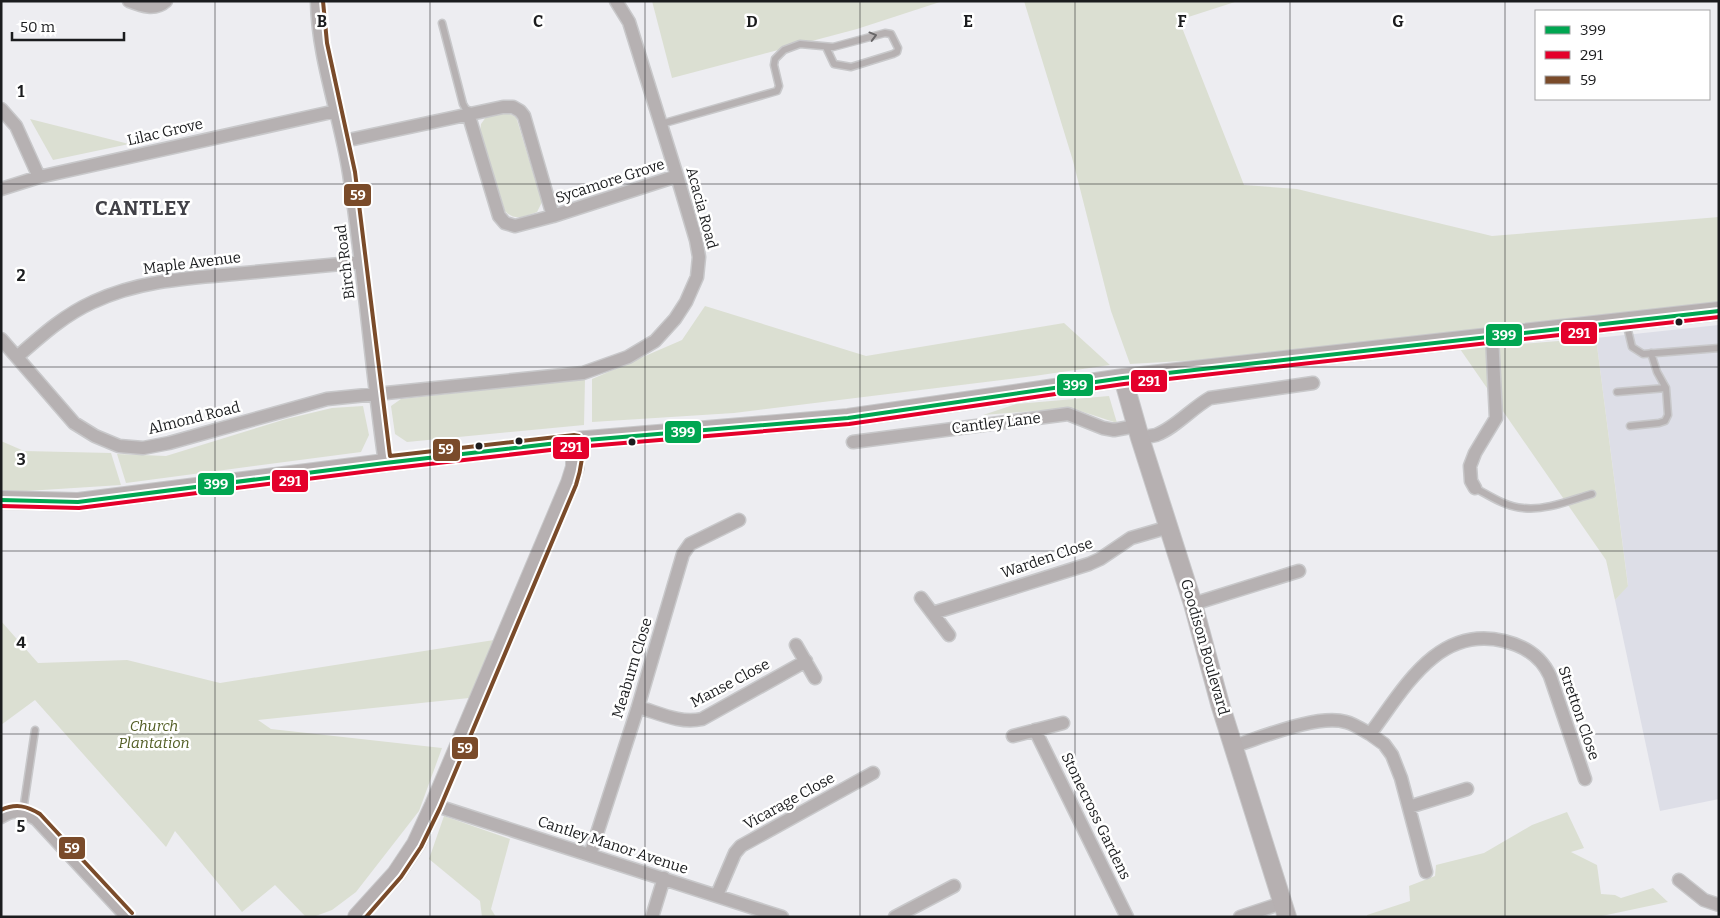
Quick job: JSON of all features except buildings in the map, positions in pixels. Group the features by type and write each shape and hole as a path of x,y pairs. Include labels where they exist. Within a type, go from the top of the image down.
{"main road":[{"name":"Cantley Lane","path":"1,500 78,502 575,441 848,418 1123,378 1719,310"},
{"name":"Goodison Boulevard","path":"1123,378 1192,604 1220,704 1284,910"},
{"path":"357,917 396,874 416,844 434,805 570,483 575,467 575,441"}],"street":[{"path":"129,1 150,8 159,6 166,1"},
{"name":"Birch Road","path":"317,1 320,44 344,141 362,262 375,394 385,463"},
{"name":"Acacia Road","path":"375,394 583,373 628,357 655,341 675,319 686,302 697,277 699,257 696,240 629,22 616,1"},
{"name":"Sycamore Grove","path":"344,141 468,113 504,106 513,107 524,116 553,216"},
{"path":"1,109 16,126 39,177"},
{"name":"Lilac Grove","path":"1,189 39,177 336,110"},
{"name":"Sycamore Grove","path":"468,113 499,216 505,223 516,226 553,216 677,176"},
{"name":"Maple Avenue","path":"17,357 49,329 75,311 120,291 146,284 178,279 362,262"},
{"path":"1475,488 1471,481 1470,466 1478,446 1496,418 1492,336"},
{"name":"Almond Road","path":"1,339 74,423 95,436 119,446 143,448 169,443 327,399 375,394"},
{"name":"Cantley Lane","path":"853,442 1068,414 1102,428 1156,434 1169,428 1196,406 1210,398 1313,383"},
{"name":"Meaburn Close","path":"590,855 638,707 683,554 690,544 739,520"},
{"name":"Warden Close","path":"933,613 1089,564 1100,559 1131,538 1169,527"},
{"path":"1192,604 1299,571"},
{"path":"921,598 949,635"},
{"name":"Stretton Close","path":"1370,734 1422,665 1435,654 1453,644 1475,639 1498,639 1518,644 1545,664 1585,780"},
{"path":"796,645 815,678"},
{"name":"Manse Close","path":"638,707 682,721 702,719 806,661"},
{"path":"1234,746 1295,727 1325,720 1346,722 1370,734 1384,744 1392,755 1401,778 1426,872"},
{"path":"1013,736 1063,723"},
{"name":"Stonecross Gardens","path":"1035,730 1128,917"},
{"name":"Vicarage Close","path":"717,895 735,853 741,846 874,773"},
{"path":"1409,807 1467,789"},
{"name":"Cantley Manor Avenue","path":"434,805 782,917"},
{"path":"1,817 23,811 36,819 125,916"},
{"path":"652,917 664,878"},
{"path":"1679,880 1704,900 1719,905"},
{"path":"895,917 954,886"},
{"path":"1240,917 1284,910"}],"lane":[{"path":"442,23 463,104 468,113"},
{"path":"661,124 777,91 779,86 774,65 775,60 784,50 800,44 833,47 885,33 891,34 898,48 897,52 893,54 851,67 834,64 826,47"},
{"path":"1625,321 1632,347 1642,354 1719,348"},
{"path":"1630,426 1659,423 1665,421 1668,415 1666,388 1657,372 1651,354"},
{"path":"1617,392 1666,388"},
{"path":"1475,488 1501,502 1522,508 1544,507 1592,494"},
{"path":"23,811 35,730"}],"shaded area":[{"path":"1719,325 1719,799 1660,811 1615,600 1628,585 1596,338"}],"green space":[{"path":"652,1 943,1 857,29 672,78"},
{"path":"1024,1 1238,1 1179,20 1244,185 1297,189 1492,236 1719,217 1719,314 1217,359 1130,364 1111,311 1073,161"},
{"path":"506,112 516,117 542,202 537,212 520,217 513,216 505,211 480,131 481,124 486,117"},
{"path":"30,119 129,144 53,160"},
{"path":"705,306 866,356 1064,323 1110,365 734,413 592,422 592,379 682,340"},
{"path":"1596,338 1628,586 1615,600 1606,560 1460,349"},
{"path":"585,379 584,425 407,442 395,434 391,406 401,399"},
{"path":"1109,396 1117,423 1071,408 983,415 1016,404"},
{"path":"363,406 369,435 361,452 126,483 117,454 166,456 286,419 332,408"},
{"path":"1,441 24,451 111,453 121,485 1,491"},
{"name":"Church Plantation","path":"1,621 38,663 127,660 220,683 494,640 469,698 258,720 271,729 442,748 419,811 356,892 332,910 313,917 306,917 275,885 242,912 175,831 166,847 35,700 1,725"},
{"path":"1567,812 1584,848 1571,852 1597,865 1601,894 1615,895 1621,898 1653,888 1668,902 1597,917 1367,917 1367,915 1410,901 1409,886 1435,876 1436,865 1484,853 1532,825"},
{"path":"444,816 510,839 491,909 496,917 482,917 480,901 429,859"}],"transit line":[{"name":"59","path":"323,1 327,43 355,172 390,456 574,435 579,436 582,447 581,467 576,485 440,808 421,847 401,877 366,917"},
{"name":"399","path":"1,500 78,502 575,441 848,418 1123,378 1719,311"},
{"name":"291","path":"1,506 79,508 576,447 849,424 1124,384 1719,317"},
{"name":"59","path":"1,810 21,806 40,814 132,913"}],"district":[{"name":"CANTLEY","path":"143,208"}]}
